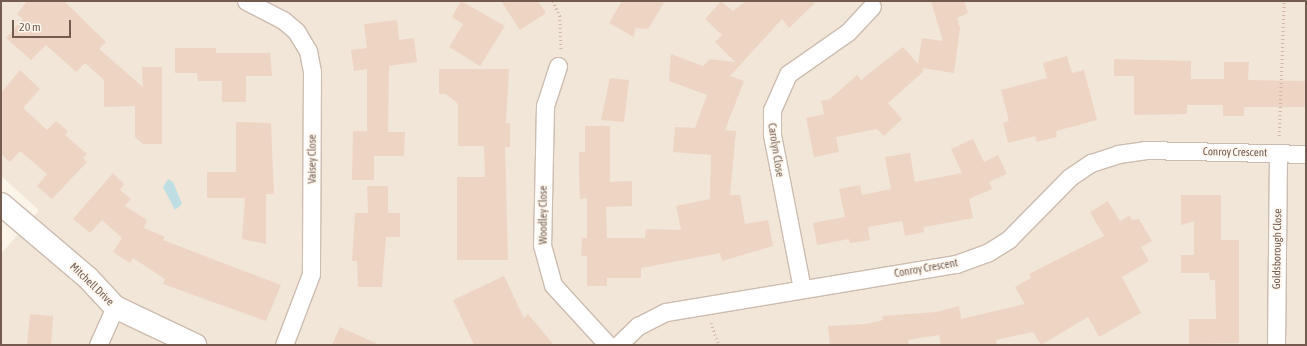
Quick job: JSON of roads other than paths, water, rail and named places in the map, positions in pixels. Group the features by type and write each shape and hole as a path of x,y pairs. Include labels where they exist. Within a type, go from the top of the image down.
{"street":[{"name":"Vaisey Close","path":"246,1 283,20 296,31 308,51 312,70 311,274 284,345"},
{"name":"Carolyn Close","path":"802,289 772,134 772,110 788,74 848,32 872,6"},
{"name":"Woodley Close","path":"558,66 545,106 542,245 553,285 608,345"},
{"name":"Conroy Crescent","path":"618,345 652,318 706,305 956,264 988,253 1009,239 1070,177 1091,162 1118,154 1145,150 1306,154"},
{"name":"Goldsborough Close","path":"1276,345 1278,153"},
{"name":"Mitchell Drive","path":"1,204 88,278 115,307 195,345"},
{"path":"98,345 115,307"}],"water":[{"path":"168,179 173,182 182,204 175,210 163,187"}]}
